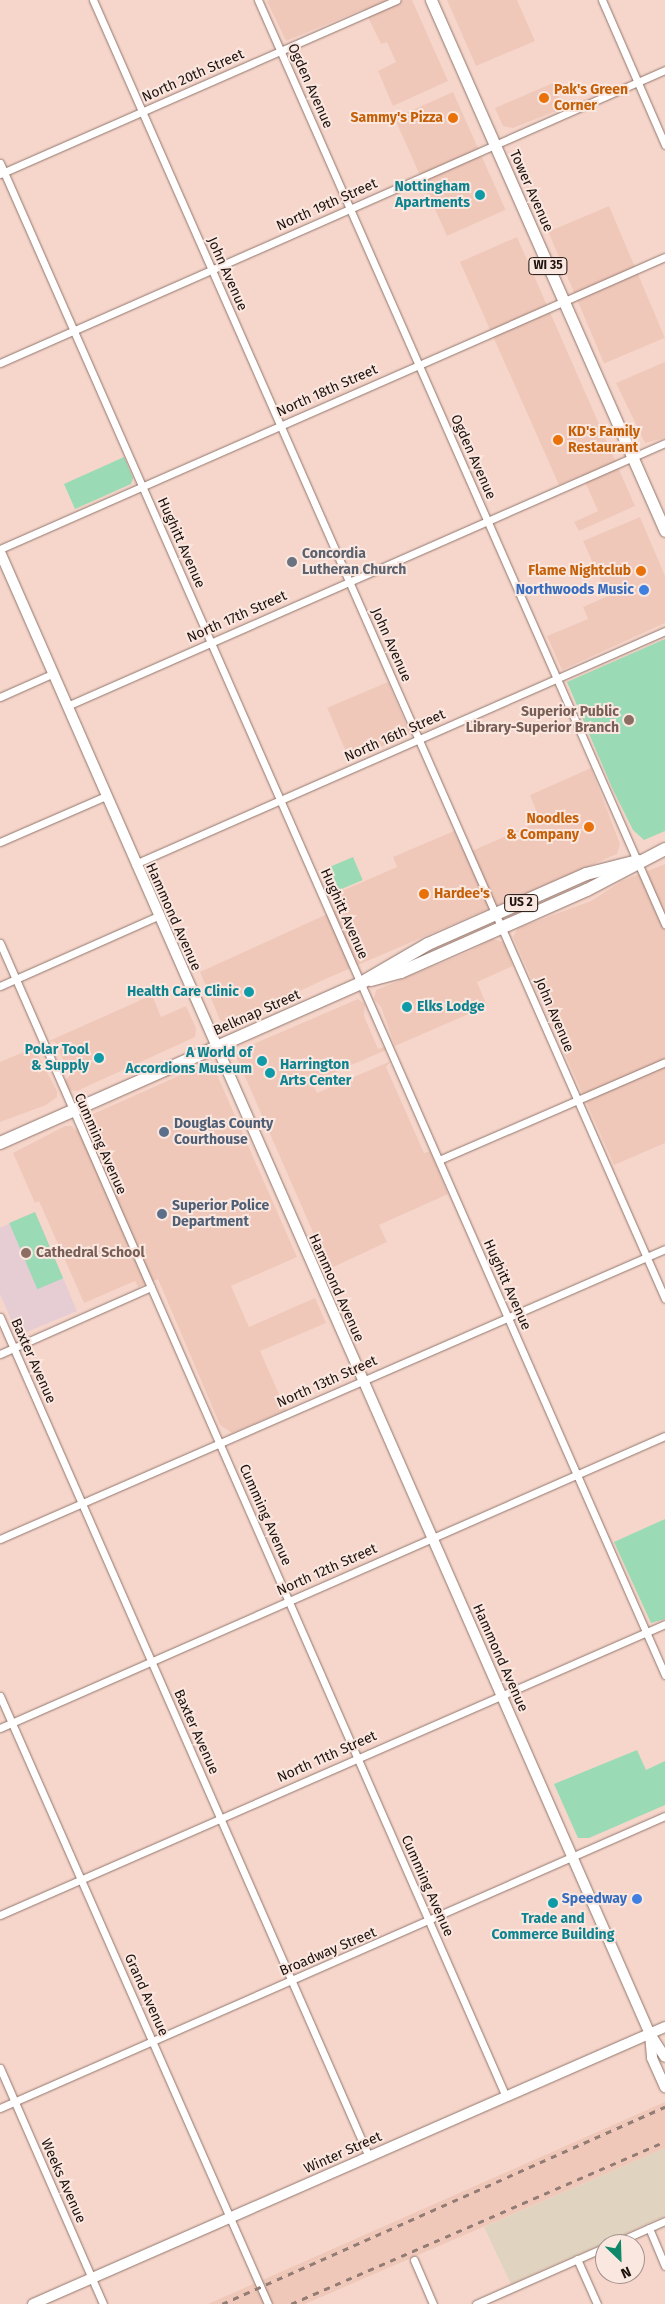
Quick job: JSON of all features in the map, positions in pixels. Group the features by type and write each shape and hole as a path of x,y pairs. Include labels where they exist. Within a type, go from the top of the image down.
{"highway":[{"name":"Belknap Street","path":"362,982 401,972 503,928 595,886 638,861 665,849"},
{"name":"Belknap Street","path":"0,1143 362,982 421,948 586,874 638,861"}],"main road":[{"name":"Tower Avenue","path":"431,0 665,531"}],"street":[{"name":"John Avenue","path":"93,0 503,928 576,1101 665,1299"},
{"name":"Ogden Avenue","path":"258,0 665,924"},
{"name":"North 20th Street","path":"2,173 396,0"},
{"path":"602,0 665,145"},
{"name":"North 19th Street","path":"0,363 665,70"},
{"name":"Hughitt Avenue","path":"0,163 2,173 362,982 665,1675"},
{"name":"North 18th Street","path":"0,550 665,257"},
{"name":"North 17th Street","path":"66,706 665,443"},
{"name":"Hammond Avenue","path":"0,550 135,864 650,2034 665,2056"},
{"name":"North 16th Street","path":"135,864 665,632"},
{"path":"0,696 52,674"},
{"path":"0,842 106,796"},
{"path":"0,986 158,916"},
{"name":"Cumming Avenue","path":"0,943 71,1111 220,1442 506,2097"},
{"path":"439,1160 665,1062"},
{"name":"North 13th Street","path":"0,1539 665,1249"},
{"path":"0,1354 151,1287"},
{"name":"Baxter Avenue","path":"0,1317 369,2157"},
{"name":"North 12th Street","path":"0,1728 665,1436"},
{"name":"North 11th Street","path":"0,1915 665,1624"},
{"name":"Grand Avenue","path":"0,1696 268,2304"},
{"name":"Broadway Street","path":"0,2108 665,1816"},
{"name":"Winter Street","path":"33,2304 665,2027"},
{"name":"Hammond Avenue","path":"650,2034 651,2055 665,2088"},
{"name":"Weeks Avenue","path":"0,2068 103,2304"},
{"path":"635,2234 665,2221"},
{"path":"649,2228 665,2266"},
{"path":"476,2304 595,2251"},
{"path":"577,2259 597,2304"},
{"path":"414,2260 433,2304"}],"shaded area":[{"path":"412,0 448,81 393,106 378,71 396,62 387,42 381,44 364,9 286,41 267,1"},
{"path":"447,0 517,0 535,41 476,66"},
{"path":"553,83 564,108 513,128 503,126 495,108"},
{"path":"453,92 505,210 447,236 395,118"},
{"path":"609,206 665,338 604,363 548,232"},
{"path":"517,237 635,506 579,531 574,522 598,511 582,475 559,485 460,262"},
{"path":"665,362 665,438 645,443 616,383"},
{"path":"640,517 665,576 665,623 562,670 547,636 588,619 583,607 608,596 583,541"},
{"path":"388,682 410,734 350,760 327,708"},
{"path":"591,768 620,844 617,854 323,980 232,1023 220,1020 200,972 336,910 330,896 397,867 393,857 454,831 465,854 540,821 530,795"},
{"path":"665,864 665,1143 614,1165 513,937 518,928 591,901 622,881"},
{"path":"492,939 504,942 513,966 477,982 487,1006 395,1046 381,1007 374,999 376,990 468,952"},
{"path":"152,995 161,1017 186,1006 196,1028 195,1037 77,1091 69,1090 64,1082 70,1075 55,1042 49,1041"},
{"path":"358,999 365,1004 364,1016 378,1049 385,1047 386,1050 312,1082 317,1093 391,1061 386,1067 424,1153 430,1151 448,1194 379,1225 387,1242 329,1269 236,1056 242,1049"},
{"path":"38,1046 39,1057 57,1091 57,1097 46,1105 0,1122 0,1062"},
{"path":"203,1065 212,1066 215,1070 297,1257 231,1286 249,1327 315,1298 326,1323 260,1351 286,1410 232,1433 220,1425 158,1279 138,1287 135,1281 84,1303 39,1201 35,1203 13,1153 65,1126 72,1126 75,1130 89,1124 91,1115"},
{"name":"Cathedral School","path":"35,1212 77,1311 22,1334 14,1327 0,1294 0,1228"},
{"path":"665,2102 665,2148 305,2304 208,2304"},
{"path":"665,2148 665,2216 624,2234 595,2234 595,2247 511,2284 484,2227"}],"green space":[{"path":"124,457 133,478 131,484 75,509 64,484"},
{"path":"665,639 665,831 644,840 633,830 613,790 567,682"},
{"path":"353,857 363,880 337,891 327,868"},
{"path":"35,1212 63,1278 37,1289 9,1223"},
{"path":"665,1519 665,1619 651,1623 614,1542"},
{"path":"637,1750 646,1770 665,1761 665,1805 589,1838 578,1838 554,1784"}],"railway":[{"path":"222,2304 665,2107"},
{"path":"291,2304 665,2141"}],"place":[{"name":"Pak's Green Corner","path":"544,98"},
{"name":"Sammy's Pizza","path":"453,118"},
{"name":"Nottingham Apartments","path":"480,195"},
{"name":"KD's Family Restaurant","path":"558,440"},
{"name":"Concordia Lutheran Church","path":"292,562"},
{"name":"Flame Nightclub","path":"641,571"},
{"name":"Northwoods Music","path":"644,590"},
{"name":"Superior Public Library-Superior Branch","path":"629,720"},
{"name":"Noodles & Company","path":"589,827"},
{"name":"Hardee's","path":"424,894"},
{"name":"Health Care Clinic","path":"249,992"},
{"name":"Elks Lodge","path":"407,1007"},
{"name":"Polar Tool & Supply","path":"99,1058"},
{"name":"A World of Accordions Museum","path":"262,1061"},
{"name":"Harrington Arts Center","path":"270,1073"},
{"name":"Douglas County Courthouse","path":"164,1132"},
{"name":"Superior Police Department","path":"162,1214"},
{"name":"Cathedral School","path":"26,1253"},
{"name":"Speedway","path":"637,1899"},
{"name":"Trade and Commerce Building","path":"553,1903"}]}
